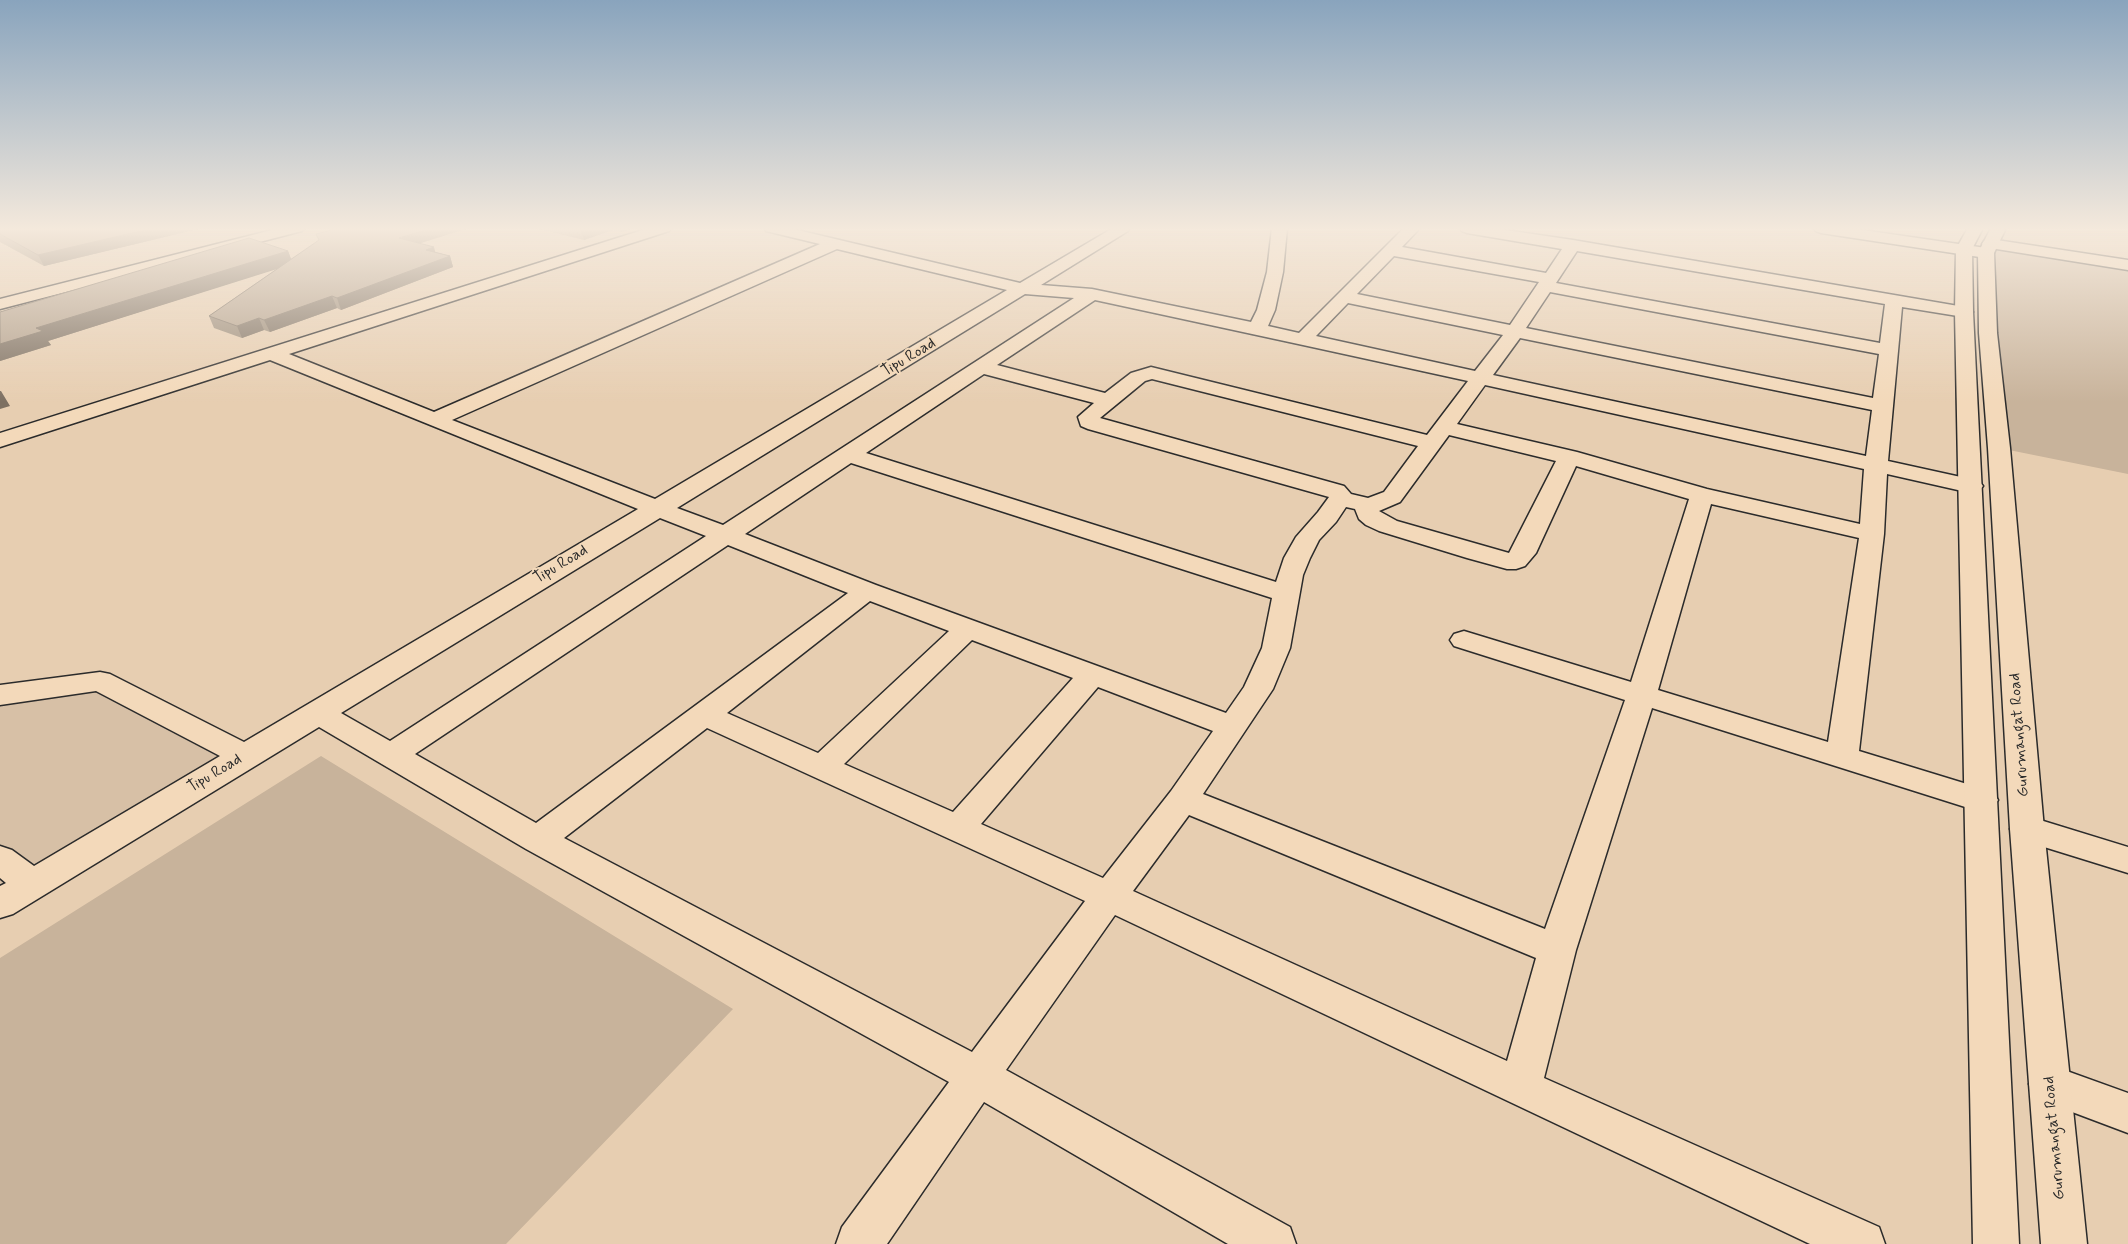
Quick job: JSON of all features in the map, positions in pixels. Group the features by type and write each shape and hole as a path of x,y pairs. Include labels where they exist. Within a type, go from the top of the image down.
{"street":[{"path":"0,298 47,286"},
{"path":"0,304 70,286"},
{"path":"0,440 483,286"},
{"path":"434,420 738,286"},
{"path":"1012,286 1024,289 1092,294 1971,486"},
{"name":"Tipu Road","path":"0,904 656,508 1029,286"},
{"path":"1257,329 1266,310 1272,286"},
{"path":"1303,339 1355,286"},
{"path":"1543,286 1516,330 1392,496 1370,506 1367,510 1368,514 1375,520 1388,526 1476,553 1507,561 1516,561 1523,553 1569,457"},
{"path":"1566,286 1889,350"},
{"path":"1811,286 1964,312"},
{"path":"1970,286 1964,312 1996,1244"},
{"name":"Gurumangat Road","path":"1985,286 2027,829 2064,1244"},
{"path":"391,755 850,455 1092,294"},
{"path":"1345,297 1516,330 1882,406"},
{"path":"1842,757 1872,534 1876,465 1894,300"},
{"path":"272,354 867,591 1232,726"},
{"path":"981,367 1107,400"},
{"path":"859,1244 1109,896 1183,799 1258,689 1276,648 1290,575 1296,558 1308,538 1327,517 1342,496 1336,492 1088,421 1089,417 1107,400 1138,377 1158,367 1437,435 1569,457 1702,495 1872,534"},
{"path":"850,455 1287,594"},
{"path":"1521,1088 1557,950 1641,696 1702,495"},
{"path":"1340,498 1370,506"},
{"path":"538,840 867,591"},
{"path":"822,767 968,628"},
{"path":"1464,640 1981,800"},
{"path":"958,828 1093,674"},
{"path":"0,695 100,682 246,756"},
{"path":"318,713 538,840 978,1076 1273,1244"},
{"path":"705,715 1109,896 1521,1088 1808,1232 1862,1244"},
{"path":"1183,799 1557,950"},
{"path":"2027,829 2128,860"},
{"path":"0,859 33,884"},
{"path":"2050,1084 2128,1113"}],"shaded area":[{"path":"1995,286 2128,286 2128,474 1999,448"},
{"path":"100,681 244,767 0,915 0,694"},
{"path":"321,756 733,1009 506,1244 0,1244 0,958"}],"building":[{"path":"87,286 173,286 36,328 43,331 0,344 0,312"},
{"path":"252,286 369,286 337,298 332,296 264,320 259,318 237,326 209,316"}]}
